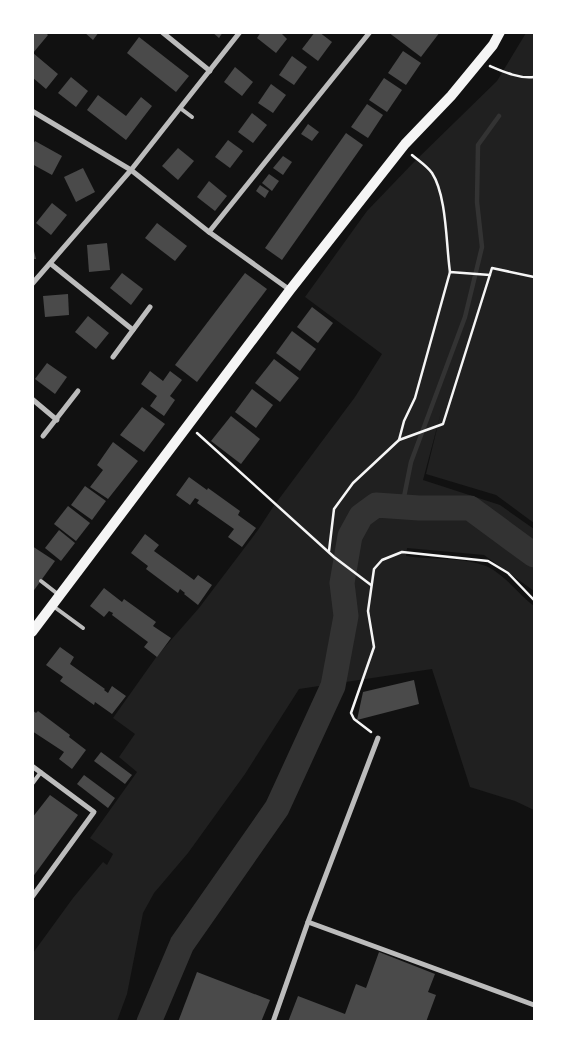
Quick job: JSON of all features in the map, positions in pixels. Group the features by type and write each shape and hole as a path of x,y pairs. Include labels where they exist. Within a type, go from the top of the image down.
{"main road":[{"path":"32,632 290,290 403,147 451,96 494,45 500,32"}],"street":[{"path":"162,32 210,71"},
{"path":"32,284 132,170 240,32"},
{"path":"209,232 370,32"},
{"path":"32,112 132,170 209,232 290,290"},
{"path":"51,264 133,330"},
{"path":"112,357 150,307"},
{"path":"44,436 78,391"},
{"path":"32,399 57,420"},
{"path":"273,1022 308,922 378,738"},
{"path":"32,766 94,812 32,897"},
{"path":"308,922 534,1005"}],"lane":[{"path":"180,108 192,117"},
{"path":"40,581 60,596"},
{"path":"53,606 83,628"},
{"path":"32,784 41,772"}],"path":[{"path":"480,61 502,71 527,78 534,77"},
{"path":"399,440 404,420 415,398 450,272 443,208 438,185 431,172 403,147"},
{"path":"329,551 334,509 353,483 399,440 443,424 492,268 534,277"},
{"path":"450,272 490,275"},
{"path":"188,425 334,557 371,585"},
{"path":"378,738 354,719 351,713 374,647 368,611 374,570 382,560 402,552 488,561 508,573 534,600"}],"shaded area":[{"path":"526,33 534,33 534,523 496,495 426,474 441,412 423,480 500,505 534,529 534,591 484,555 407,548 406,556 474,562 483,565 497,572 534,606 534,810 515,801 470,787 432,669 299,689 245,774 188,853 154,893 143,913 127,994 117,1021 33,1022 33,953 73,898 103,862 107,865 113,854 90,838 137,772 119,757 135,734 113,718 157,656 199,608 258,530 355,397 382,354 305,297 367,211 497,81"}],"building":[{"path":"32,32 45,32 48,35 33,53 58,74 46,89 32,77"},
{"path":"84,32 99,32 93,40"},
{"path":"212,32 223,32 219,38"},
{"path":"261,32 280,32 287,39 276,53 257,38"},
{"path":"315,32 319,32 332,42 318,61 302,49"},
{"path":"388,32 440,32 421,57"},
{"path":"139,37 189,76 176,92 127,53"},
{"path":"403,51 421,63 406,85 388,73"},
{"path":"292,56 307,67 294,85 279,75"},
{"path":"235,67 253,82 242,96 224,82"},
{"path":"71,77 88,91 76,107 58,93"},
{"path":"384,78 402,90 387,112 369,100"},
{"path":"271,84 286,95 273,113 258,103"},
{"path":"98,95 126,116 141,97 152,106 126,140 87,110"},
{"path":"367,104 383,115 368,138 351,127"},
{"path":"252,113 267,125 253,143 238,132"},
{"path":"308,124 319,132 312,141 301,134"},
{"path":"346,133 363,145 282,260 265,248"},
{"path":"228,140 243,151 230,168 215,157"},
{"path":"35,141 62,156 52,175 32,164 32,146"},
{"path":"178,148 194,161 178,180 162,166"},
{"path":"283,156 292,162 283,175 273,168"},
{"path":"83,168 95,192 76,202 64,177"},
{"path":"269,174 279,181 272,191 262,183"},
{"path":"209,181 227,196 215,211 197,197"},
{"path":"260,185 269,191 265,198 256,191"},
{"path":"52,203 67,215 51,235 36,223"},
{"path":"157,223 187,246 175,261 145,238"},
{"path":"32,243 36,259 32,259"},
{"path":"107,243 110,270 89,272 87,245"},
{"path":"122,273 143,289 131,305 110,288"},
{"path":"245,273 267,289 197,382 175,365"},
{"path":"68,294 69,315 45,317 43,296"},
{"path":"312,307 333,323 318,343 297,327"},
{"path":"88,316 109,333 96,349 75,332"},
{"path":"292,331 316,349 300,371 276,353"},
{"path":"274,359 299,378 280,402 255,383"},
{"path":"47,363 67,377 55,394 35,379"},
{"path":"150,371 163,381 170,371 182,380 170,396 175,400 164,416 150,406 157,396 141,384"},
{"path":"252,389 273,405 256,428 235,412"},
{"path":"142,407 165,424 144,452 120,435"},
{"path":"231,416 260,439 241,464 211,441"},
{"path":"113,442 138,461 108,499 90,487 103,470 97,465"},
{"path":"189,477 240,511 238,515 256,528 242,547 228,537 234,529 197,503 199,500 195,498 190,505 176,495"},
{"path":"85,486 106,501 92,520 71,505"},
{"path":"68,506 90,523 76,541 54,524"},
{"path":"59,530 75,543 61,561 45,548"},
{"path":"145,534 159,545 154,551 194,580 198,575 212,585 198,605 180,589 178,593 146,569 148,566 131,553"},
{"path":"32,546 55,561 32,593"},
{"path":"104,588 122,602 124,599 156,622 153,626 171,638 157,657 144,647 148,642 112,615 113,613 109,611 104,617 90,606"},
{"path":"60,647 74,657 70,664 108,693 112,686 126,696 112,714 95,702 94,705 60,681 63,677 46,665"},
{"path":"414,680 419,704 357,720 363,692"},
{"path":"32,710 36,713 38,711 70,735 69,737 86,750 72,769 59,759 64,752 32,731"},
{"path":"101,752 132,775 125,784 94,761"},
{"path":"84,775 115,798 108,808 77,784"},
{"path":"50,795 78,815 32,878 32,818"},
{"path":"379,952 435,974 428,992 436,995 426,1022 288,1022 298,996 345,1014 356,984 366,988"},
{"path":"197,972 270,1000 261,1022 178,1022"}],"waterway":[{"path":"402,507 411,462 465,317 482,247 477,202 478,145 499,116"},
{"path":"149,1022 182,944 277,808 333,686 346,616 342,583 350,536 361,516 376,505 419,508 470,508 534,555"}]}
